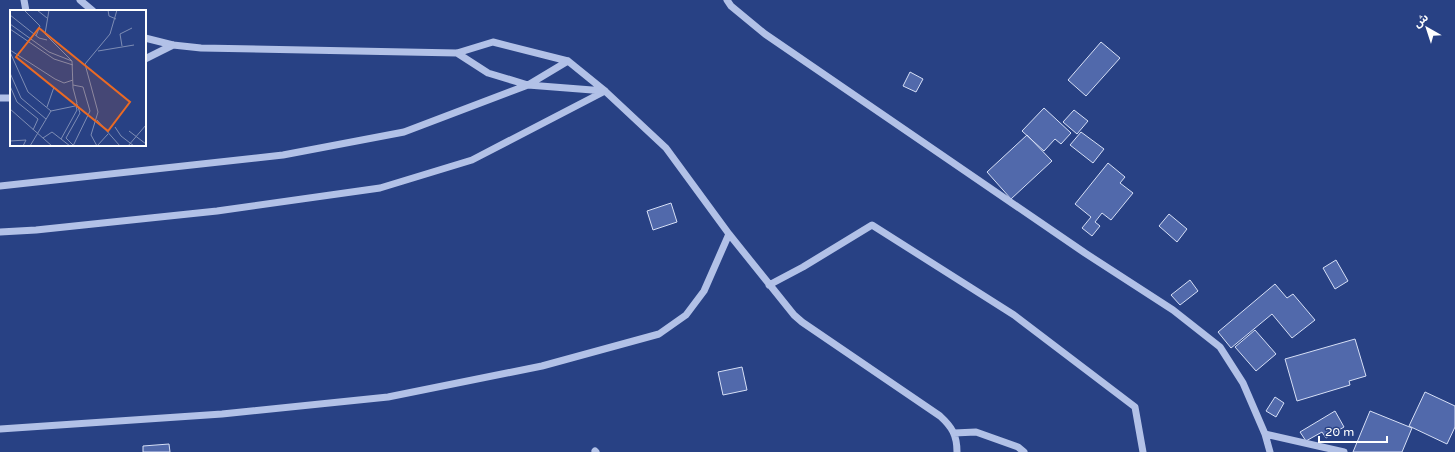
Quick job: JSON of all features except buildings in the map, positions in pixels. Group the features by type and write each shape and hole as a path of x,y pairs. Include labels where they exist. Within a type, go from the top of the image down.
{"street":[{"path":"24,0 26,10"},
{"path":"80,0 92,10"},
{"path":"727,0 765,34 1086,253 1179,314 1220,348 1243,383 1266,434 1270,452"},
{"path":"146,38 173,45 201,48 457,53 493,42 568,61 605,91 666,148 729,234 786,306 802,322 940,416 950,426 954,433 957,440 957,452"},
{"path":"146,58 173,45"},
{"path":"457,53 488,73 528,85 605,91"},
{"path":"0,186 283,155 404,132 528,85 568,61"},
{"path":"0,232 36,230 217,211 380,188 472,160 605,91"},
{"path":"769,285 803,267 872,225 1014,315 1134,407 1144,452"},
{"path":"0,429 222,414 388,397 542,366 659,334 686,315 704,291 729,234"},
{"path":"954,433 976,432 1018,447 1024,452"},
{"path":"1266,434 1344,452"}]}
